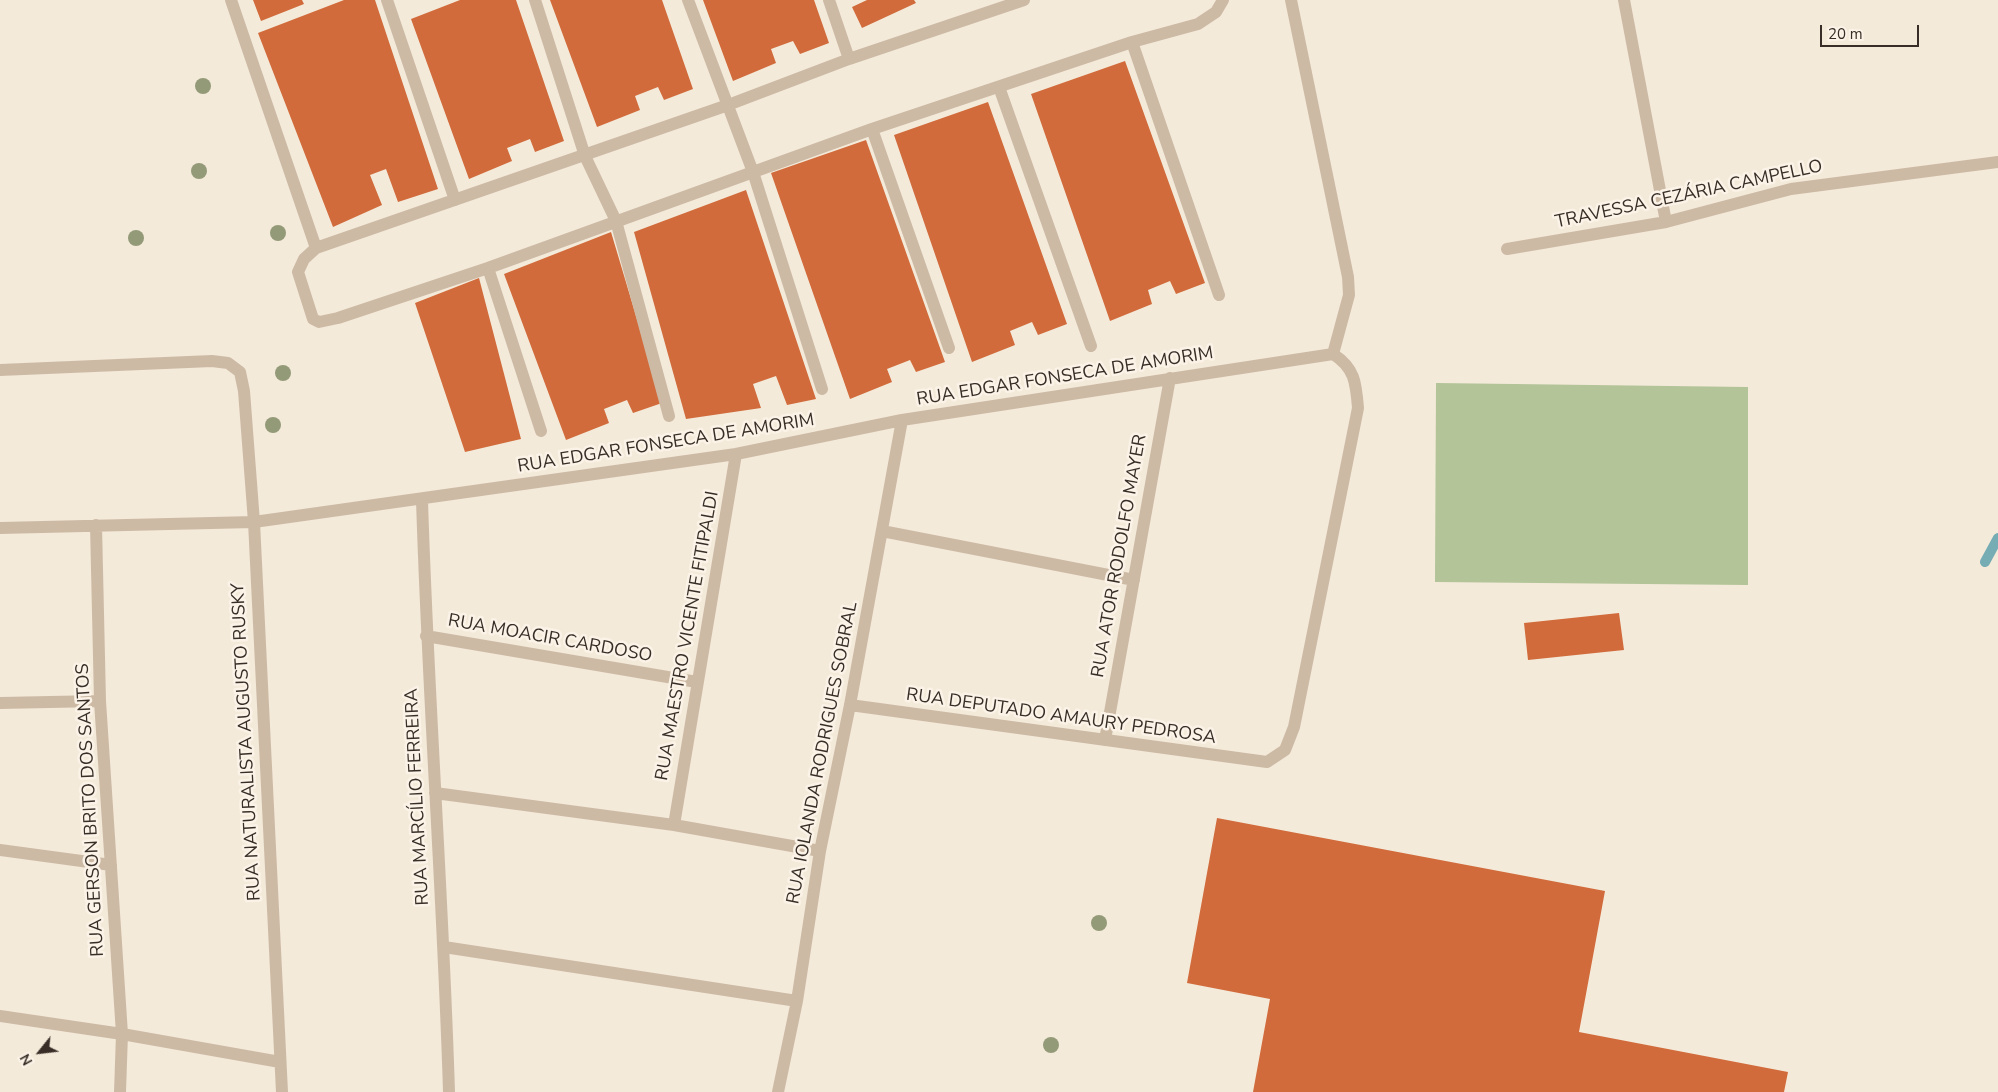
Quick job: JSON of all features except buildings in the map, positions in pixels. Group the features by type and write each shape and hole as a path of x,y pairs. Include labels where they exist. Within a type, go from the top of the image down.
{"street":[{"path":"231,0 316,248"},
{"path":"387,0 455,200"},
{"path":"535,0 585,156 616,221 670,416"},
{"path":"688,0 753,172 822,389"},
{"path":"829,0 850,59"},
{"path":"1024,0 850,59 585,156 316,248 304,259 298,272 313,319 320,322 338,318 488,268 872,129 1132,42 1198,24 1216,12 1223,0"},
{"path":"1290,0 1348,277 1348,295 1333,354"},
{"path":"1624,0 1666,222"},
{"path":"1132,42 1219,295"},
{"path":"999,87 1091,346"},
{"path":"872,129 949,348"},
{"name":"TRAVESSA CEZÁRIA CAMPELLO","path":"1507,249 1666,222 1791,189 1998,162"},
{"path":"488,268 541,431"},
{"name":"RUA EDGAR FONSECA DE AMORIM","path":"0,528 254,522 422,500 736,454 902,420 1333,354"},
{"name":"RUA DEPUTADO AMAURY PEDROSA","path":"850,706 1267,762 1285,750 1294,727 1355,433 1358,408 1352,374 1346,362 1333,354"},
{"name":"RUA NATURALISTA AUGUSTO RUSKY","path":"0,370 212,361 235,367 240,372 244,391 254,522 282,1092"},
{"name":"RUA ATOR RODOLFO MAYER","path":"1105,740 1170,378"},
{"name":"RUA IOLANDA RODRIGUES SOBRAL","path":"778,1092 797,1001 820,851 850,706 902,420"},
{"name":"RUA MAESTRO VICENTE FITIPALDI","path":"674,824 736,454"},
{"name":"RUA MARCÍLIO FERREIRA","path":"422,500 426,636 444,948 449,1092"},
{"name":"RUA GERSON BRITO DOS SANTOS","path":"96,525 100,701 122,1034 120,1092"},
{"path":"882,531 1134,580"},
{"name":"RUA MOACIR CARDOSO","path":"426,636 697,682"},
{"path":"0,703 100,701"},
{"path":"435,793 674,824 820,851"},
{"path":"0,850 111,865"},
{"path":"444,948 797,1001"},
{"path":"0,1016 122,1034 280,1062"}],"green space":[{"path":"1436,383 1748,387 1748,585 1435,582"}],"waterway":[{"path":"1985,562 1998,538"}]}
